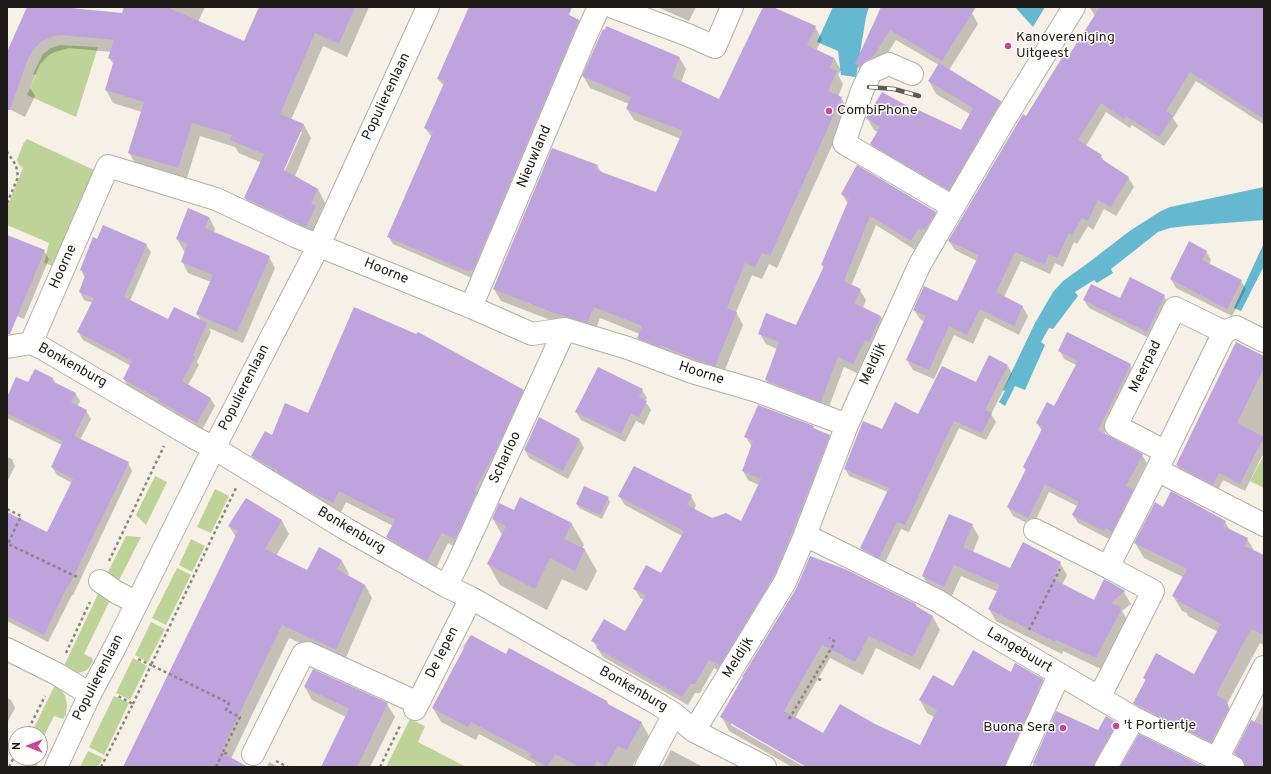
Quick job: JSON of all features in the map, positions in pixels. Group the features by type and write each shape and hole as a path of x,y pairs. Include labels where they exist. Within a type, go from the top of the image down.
{"street":[{"name":"Populierenlaan","path":"56,767 93,689 214,448 319,245 428,7"},
{"name":"Nieuwland","path":"471,307 599,7"},
{"path":"613,7 688,35 715,47 732,7"},
{"name":"Meldijk","path":"694,731 785,582 805,535 847,425 920,264 1003,122 1074,7"},
{"path":"912,74 889,64 871,72 862,91 844,143 953,207"},
{"name":"Hoorne","path":"30,343 108,166 216,199 295,236 471,307 532,334 565,329 628,348 692,372 757,391 847,425"},
{"name":"Meerpad","path":"1162,461 1116,426 1175,308 1224,332"},
{"path":"1108,567 1162,461 1224,332 1236,327 1264,341"},
{"name":"Scharloo","path":"446,586 458,563 565,329"},
{"path":"7,347 30,343"},
{"name":"Bonkenburg","path":"30,343 42,348 97,379 214,448 346,529 674,714 694,731 765,767"},
{"path":"1162,461 1264,525"},
{"path":"1035,530 1153,591 1099,698"},
{"name":"Langebuurt","path":"805,535 938,601 979,627 1134,718 1225,763"},
{"path":"92,580 137,603"},
{"name":"De Iepen","path":"415,704 470,598"},
{"path":"7,649 56,674 93,689"},
{"path":"253,754 303,654 308,653 415,704"},
{"path":"1225,763 1264,667"},
{"path":"1017,767 1060,675"},
{"path":"646,767 674,714"},
{"path":"1106,767 1134,718"}],"path":[{"path":"7,152 16,165 18,177 7,203"},
{"path":"101,767 133,704 246,468"},
{"path":"7,509 21,516 8,544 92,580"},
{"path":"1019,650 1070,549"},
{"path":"789,719 834,644 834,641 829,638"},
{"path":"115,647 229,703 226,710 240,717 224,752"},
{"path":"814,677 821,680"},
{"path":"93,689 133,704"},
{"path":"30,726 45,696"},
{"path":"380,767 415,704"}],"green space":[{"path":"60,45 98,47 76,117 27,95 36,75 33,74 43,54 51,48"},
{"path":"27,139 96,171 56,267 44,263 49,243 7,225 7,207 23,168 19,165 17,160 23,144"},
{"path":"1264,455 1264,488 1250,481"},
{"path":"155,476 167,482 146,525 136,515"},
{"path":"215,489 229,496 211,533 197,527"},
{"path":"126,536 141,537 116,586 107,574"},
{"path":"191,539 205,546 192,572 179,565"},
{"path":"177,568 191,575 166,625 152,618"},
{"path":"99,592 111,598 84,654 92,658 93,661 85,671 73,673 63,668"},
{"path":"151,622 165,629 148,662 135,655"},
{"path":"133,658 147,666 130,700 116,693"},
{"path":"56,683 65,695 67,705 66,715 63,719 54,716 48,728 48,726 35,726"},
{"path":"114,696 129,703 104,755 89,747"},
{"path":"410,719 425,726 418,742 466,767 386,767"},
{"path":"88,751 103,758 98,767 80,767"}],"water":[{"path":"833,7 869,7 856,77 841,75 838,51 817,42"},
{"path":"1015,7 1045,7 1033,27"},
{"path":"1264,187 1264,220 1186,226 1170,228 1158,232 1111,269 1113,273 1097,283 1094,280 1075,292 1078,296 1053,329 1049,328 1041,342 1045,345 1025,390 1015,386 1005,406 999,402 1005,391 1003,390 1035,323 1053,292 1063,281 1131,230 1161,211 1170,207"},
{"path":"1264,243 1264,266 1241,311 1234,308"}],"building":[{"path":"27,7 61,7 122,13 124,7 167,7 244,41 259,7 355,7 339,44 315,33 280,114 304,124 284,170 318,189 311,203 316,206 306,227 244,198 264,154 230,140 232,135 192,123 178,168 128,153 144,102 105,90 114,60 108,58 114,40 61,35 54,36 41,42 33,50 27,61 10,110 7,110 7,52"},
{"path":"469,7 572,7 569,15 579,20 473,270 467,271 387,237 433,132 424,128 445,81 437,79"},
{"path":"763,7 773,7 816,26 807,45 834,58 830,68 837,71 828,91 842,97 770,256 762,253 755,268 745,263 727,308 737,312 715,366 637,338 642,326 594,307 587,323 554,313 493,289 552,148 598,165 596,170 656,192 683,131 626,109 631,97 582,76 603,29 605,30 606,26 680,57 672,77 719,99"},
{"path":"881,7 976,7 942,61 890,30 873,57 865,61 860,67 855,64"},
{"path":"1100,7 1264,7 1264,119 1190,72 1166,111 1173,116 1159,137 1126,116 1124,119 1101,103 1078,140 1102,155 1100,158 1129,177 1111,207 1098,200 1088,221 1082,218 1072,235 1069,233 1057,258 1049,254 1045,265 1015,252 996,292 1023,306 1014,326 980,309 967,335 949,326 929,370 906,360 926,316 913,310 924,286 957,301 979,255 948,241 1023,114 1026,116 1065,53 1069,55"},
{"path":"939,63 1001,101 949,190 870,144 880,127 866,118 882,92 911,108 912,107 961,130 973,108 928,81"},
{"path":"857,165 936,212 925,230 922,228 921,230 918,229 911,241 870,216 844,281 861,289 854,303 881,316 869,342 865,340 853,364 838,357 821,402 765,380 779,342 758,334 766,313 796,325 824,266 821,265 849,199 841,194"},
{"path":"188,208 209,217 205,228 270,256 237,332 196,314 213,275 181,262 187,244 176,239"},
{"path":"103,225 147,244 124,297 168,319 174,307 207,323 193,355 195,357 182,381 211,398 197,423 158,401 159,399 123,379 132,361 77,332 94,298 79,292 86,273 80,270 93,237 97,239"},
{"path":"7,235 45,250 10,334 7,334"},
{"path":"1189,241 1207,251 1202,260 1242,280 1227,309 1170,279"},
{"path":"1130,277 1165,295 1147,332 1083,300 1091,284 1120,298"},
{"path":"354,307 416,334 418,332 524,390 493,456 474,491 477,492 455,539 442,533 427,561 386,537 395,520 339,491 333,503 306,490 277,472 278,471 251,456 265,431 272,435 285,403 308,413"},
{"path":"1067,332 1131,364 1098,430 1143,454 1126,486 1133,490 1112,532 1106,528 1104,531 1072,515 1079,502 1045,484 1028,518 1007,507 1026,469 1023,467 1043,427 1036,423 1047,402 1054,406 1078,361 1058,351"},
{"path":"1236,342 1264,356 1264,368 1237,423 1264,437 1240,484 1219,473 1213,485 1176,465"},
{"path":"989,355 1008,365 985,410 992,413 982,433 954,421 905,525 897,522 879,558 860,548 889,488 844,469 863,421 882,429 895,402 918,414 942,366 976,382"},
{"path":"598,367 643,389 639,397 647,401 639,417 631,413 621,434 575,412"},
{"path":"35,369 53,378 52,381 76,393 71,402 87,410 74,436 129,462 44,635 7,616 7,512 47,532 73,479 51,467 63,441 7,413 7,397 16,377 28,382"},
{"path":"758,405 814,426 813,428 830,435 774,576 720,665 709,660 695,684 690,684 682,697 596,648 599,645 591,641 604,619 625,631 646,595 633,589 646,565 661,573 684,531 618,496 634,466 692,495 687,505 712,518 726,513 741,521 761,479 742,471 753,441 744,437"},
{"path":"539,417 580,439 563,471 524,450"},
{"path":"584,486 609,497 600,515 576,504"},
{"path":"1171,491 1226,521 1223,526 1248,538 1244,546 1264,555 1264,635 1251,629 1216,695 1226,700 1229,708 1211,742 1133,703 1146,679 1143,678 1156,653 1194,674 1221,624 1178,601 1178,599 1172,596 1187,569 1134,543 1155,502 1163,507"},
{"path":"520,497 572,523 564,539 585,549 575,571 550,558 535,589 487,564 506,526 492,519 499,503 514,510"},
{"path":"246,498 282,520 265,549 307,570 319,547 342,560 337,569 365,585 336,650 282,625 221,752 248,767 123,767 238,531 228,526"},
{"path":"949,514 973,524 963,547 1010,568 1023,542 1061,562 1053,579 1094,600 1104,579 1124,590 1125,591 1111,603 1122,608 1096,658 1056,640 1055,642 988,609 1000,585 954,565 944,587 922,576"},
{"path":"810,556 845,569 916,604 916,606 933,616 913,657 869,636 855,662 822,645 784,711 823,733 840,704 875,724 920,745 937,710 919,700 933,675 953,686 973,650 1011,672 1015,663 1043,679 1005,767 806,767 720,717 742,677 796,589"},
{"path":"471,635 506,654 509,648 607,701 606,703 642,722 627,750 618,746 606,766 597,761 594,767 579,767 555,754 547,767 530,757 532,754 471,722 468,727 432,708"},
{"path":"313,669 388,703 357,767 321,767 349,709 304,687"},
{"path":"1056,711 1098,730 1106,716 1117,723 1095,761 1094,767 1042,767 1033,763"},
{"path":"1251,720 1264,726 1264,767 1245,767 1243,760 1234,753"},
{"path":"1139,734 1205,767 1120,767"}],"railway":[{"path":"869,87 894,89 919,96"}],"place":[{"name":"Kanovereniging Uitgeest","path":"1008,46"},
{"name":"CombiPhone","path":"829,111"},
{"name":"'t Portiertje","path":"1116,726"},
{"name":"Buona Sera","path":"1063,728"}]}
